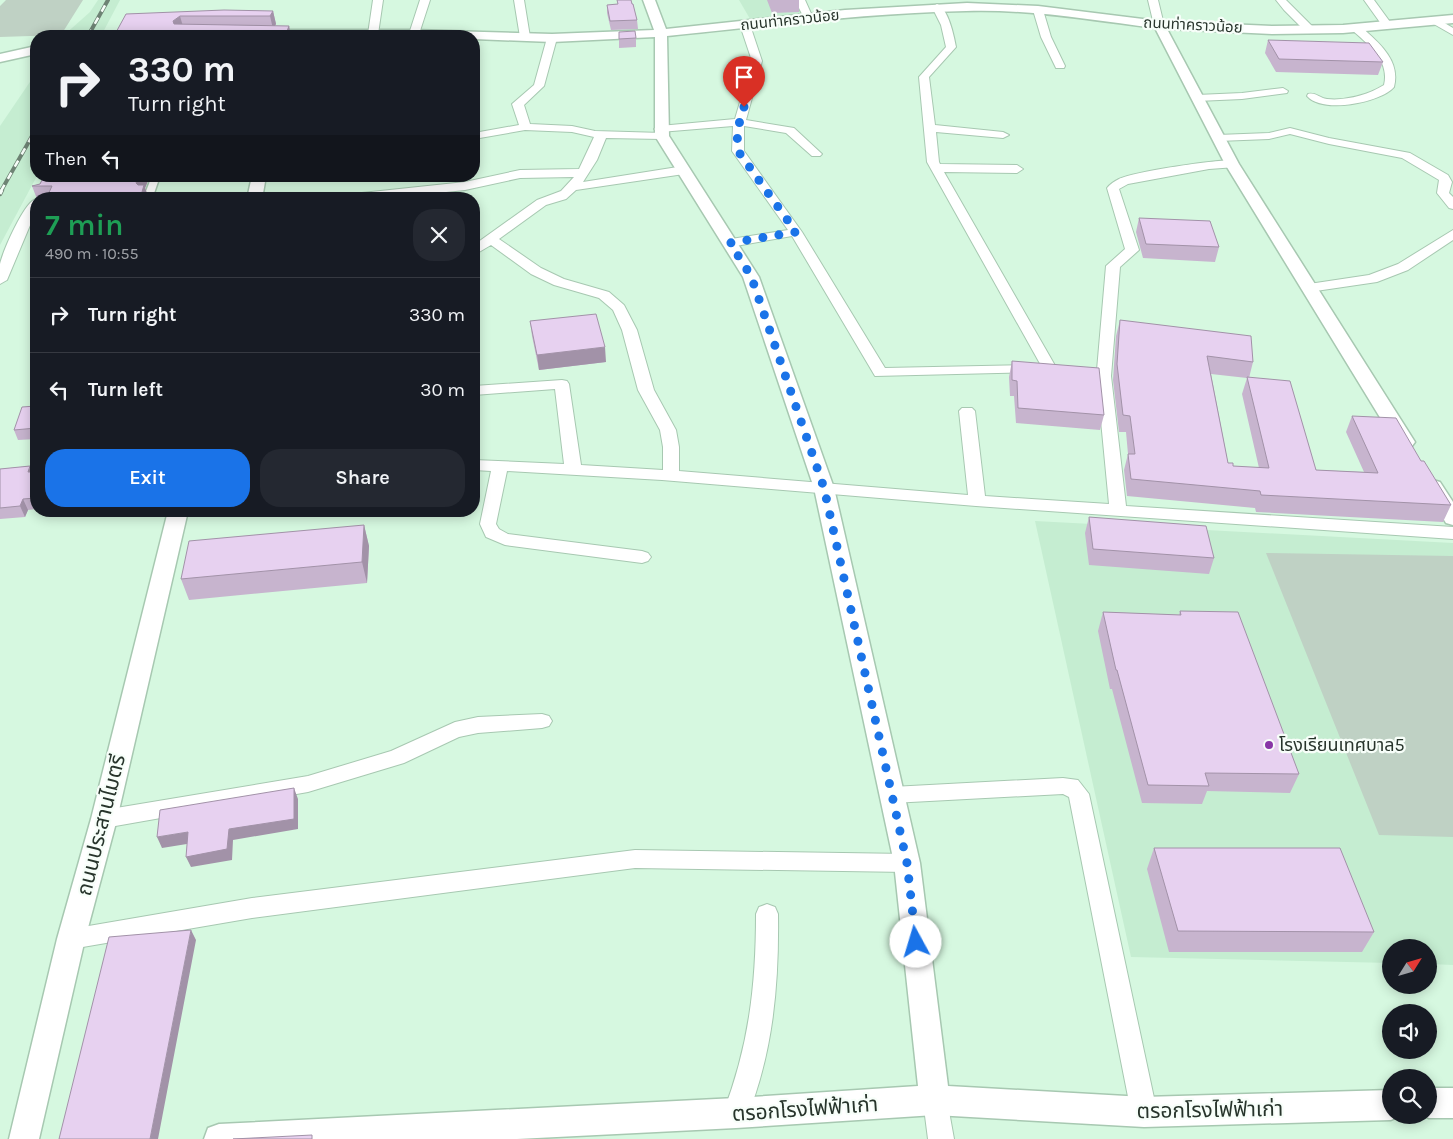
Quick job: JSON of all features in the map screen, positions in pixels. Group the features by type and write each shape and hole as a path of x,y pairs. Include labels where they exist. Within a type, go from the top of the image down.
{"street":[{"path":"374,30 378,0"},
{"path":"415,30 424,0"},
{"path":"519,0 525,37"},
{"path":"649,0 661,33 661,133 751,276 824,488 907,863 934,1100 941,1139"},
{"path":"800,0 808,18"},
{"path":"1154,0 1159,25 1232,164 1412,452"},
{"path":"1281,0 1309,30"},
{"path":"1369,0 1388,26"},
{"name":"ถนนท่าคราวน้อย","path":"480,38 552,38 661,33 963,3 1159,25 1309,30 1388,26 1453,19"},
{"path":"937,7 946,24 951,47 924,77 934,162 1050,368"},
{"path":"1038,10 1046,38 1060,66"},
{"path":"1436,21 1453,32"},
{"path":"746,25 756,61 737,131 738,151 796,232 880,373 1050,368 1104,376"},
{"path":"1312,96 1324,102 1347,101 1368,96 1389,87 1390,72 1386,57 1356,28"},
{"path":"526,127 518,104 539,86 552,38"},
{"path":"0,58 30,51"},
{"path":"1197,98 1242,96 1283,91"},
{"path":"480,135 526,127 572,129 602,134 661,133 740,122 790,130 816,154"},
{"path":"930,128 1003,135"},
{"path":"1218,138 1269,136 1290,131 1329,141 1406,155 1444,178 1446,182 1444,193 1453,205"},
{"path":"480,247 541,202 549,198 562,196 572,187 593,158 596,145 602,134"},
{"path":"1118,509 1104,376 1113,266 1132,250 1113,188 1124,181 1208,165 1232,164"},
{"path":"936,168 1017,169"},
{"path":"572,187 684,170"},
{"path":"409,192 465,186 520,174 581,173"},
{"path":"0,280 30,216"},
{"path":"730,243 796,232"},
{"path":"1309,288 1372,280 1403,267 1453,234"},
{"path":"492,240 513,257 552,279 610,299 622,314 632,333 645,389 667,429 672,452 671,476"},
{"path":"480,390 562,384 573,468"},
{"path":"967,411 977,501"},
{"path":"480,465 573,468 977,501 1453,533"},
{"path":"500,466 488,524 492,533 504,539 642,557"},
{"path":"1422,469 1453,518"},
{"name":"ถนนประสานไมตรี","path":"24,1139 71,939 104,819 177,517"},
{"path":"104,819 308,784 397,757 455,730 478,725 542,720"},
{"path":"892,795 1063,786 1071,786 1079,794 1144,1112"},
{"path":"71,939 252,908 635,859 907,863"},
{"path":"736,1113 751,1070 760,1024 765,984 767,914"},
{"name":"ตรอกโรงไฟฟ้าเก่า","path":"219,1139 736,1113 934,1100 1144,1112 1382,1105"},
{"path":"1437,1103 1453,1103"}],"shaded area":[{"path":"6,0 83,0 64,30 30,30 30,36 0,37 0,6"},
{"path":"98,0 120,0 104,30 70,30 90,12"},
{"path":"739,0 800,0 808,18 753,24"},
{"path":"30,82 30,182 34,182 0,245 0,126"},
{"name":"โรงเรียนเทศบาล5","path":"1035,521 1453,543 1453,965 1438,964 1438,939 1382,939 1382,963 1131,957"},
{"path":"1266,553 1453,556 1453,837 1379,835"}],"building":[{"path":"617,0 631,0 637,20 610,21 607,5 618,4"},
{"path":"224,10 273,11 270,16 180,16 173,21 174,24 289,26 287,30 117,30 126,14"},
{"path":"635,31 636,38 619,39 619,32"},
{"path":"1268,40 1369,43 1383,62 1279,59"},
{"path":"41,182 136,182 138,185 144,185 142,192 49,192 52,186 32,186"},
{"path":"1139,218 1210,221 1219,247 1146,244"},
{"path":"596,314 605,347 537,355 530,321"},
{"path":"1120,320 1251,336 1253,362 1207,356 1228,463 1233,463 1233,466 1269,468 1247,377 1290,381 1316,470 1378,473 1352,416 1396,418 1421,461 1424,461 1451,505 1261,495 1260,491 1131,479 1128,454 1135,454 1130,416 1123,415 1117,364"},
{"path":"1012,361 1099,368 1104,415 1018,408 1017,381 1012,380"},
{"path":"30,406 30,429 14,430 22,407"},
{"path":"30,466 28,472 30,472 30,498 23,499 20,506 0,508 0,469"},
{"path":"1089,517 1206,526 1214,558 1093,549"},
{"path":"364,525 362,562 181,579 189,541"},
{"path":"1180,611 1238,612 1299,774 1205,773 1209,786 1148,785 1116,670 1103,612 1181,615"},
{"path":"294,788 294,819 229,829 227,849 186,857 188,832 157,837 160,810"},
{"path":"1154,848 1340,848 1374,932 1178,931"},
{"path":"191,930 150,1139 59,1139 109,937"},
{"path":"312,1135 312,1139 233,1139"}],"railway":[{"path":"91,30 108,0"},
{"path":"1,191 30,140"},
{"path":"0,194 2,190"}],"place":[{"name":"โรงเรียนเทศบาล5","path":"1269,745"}],"route":[{"path":"744,107 737,131 738,151 796,232 730,243 751,276 824,488 907,863 916,942"}]}
